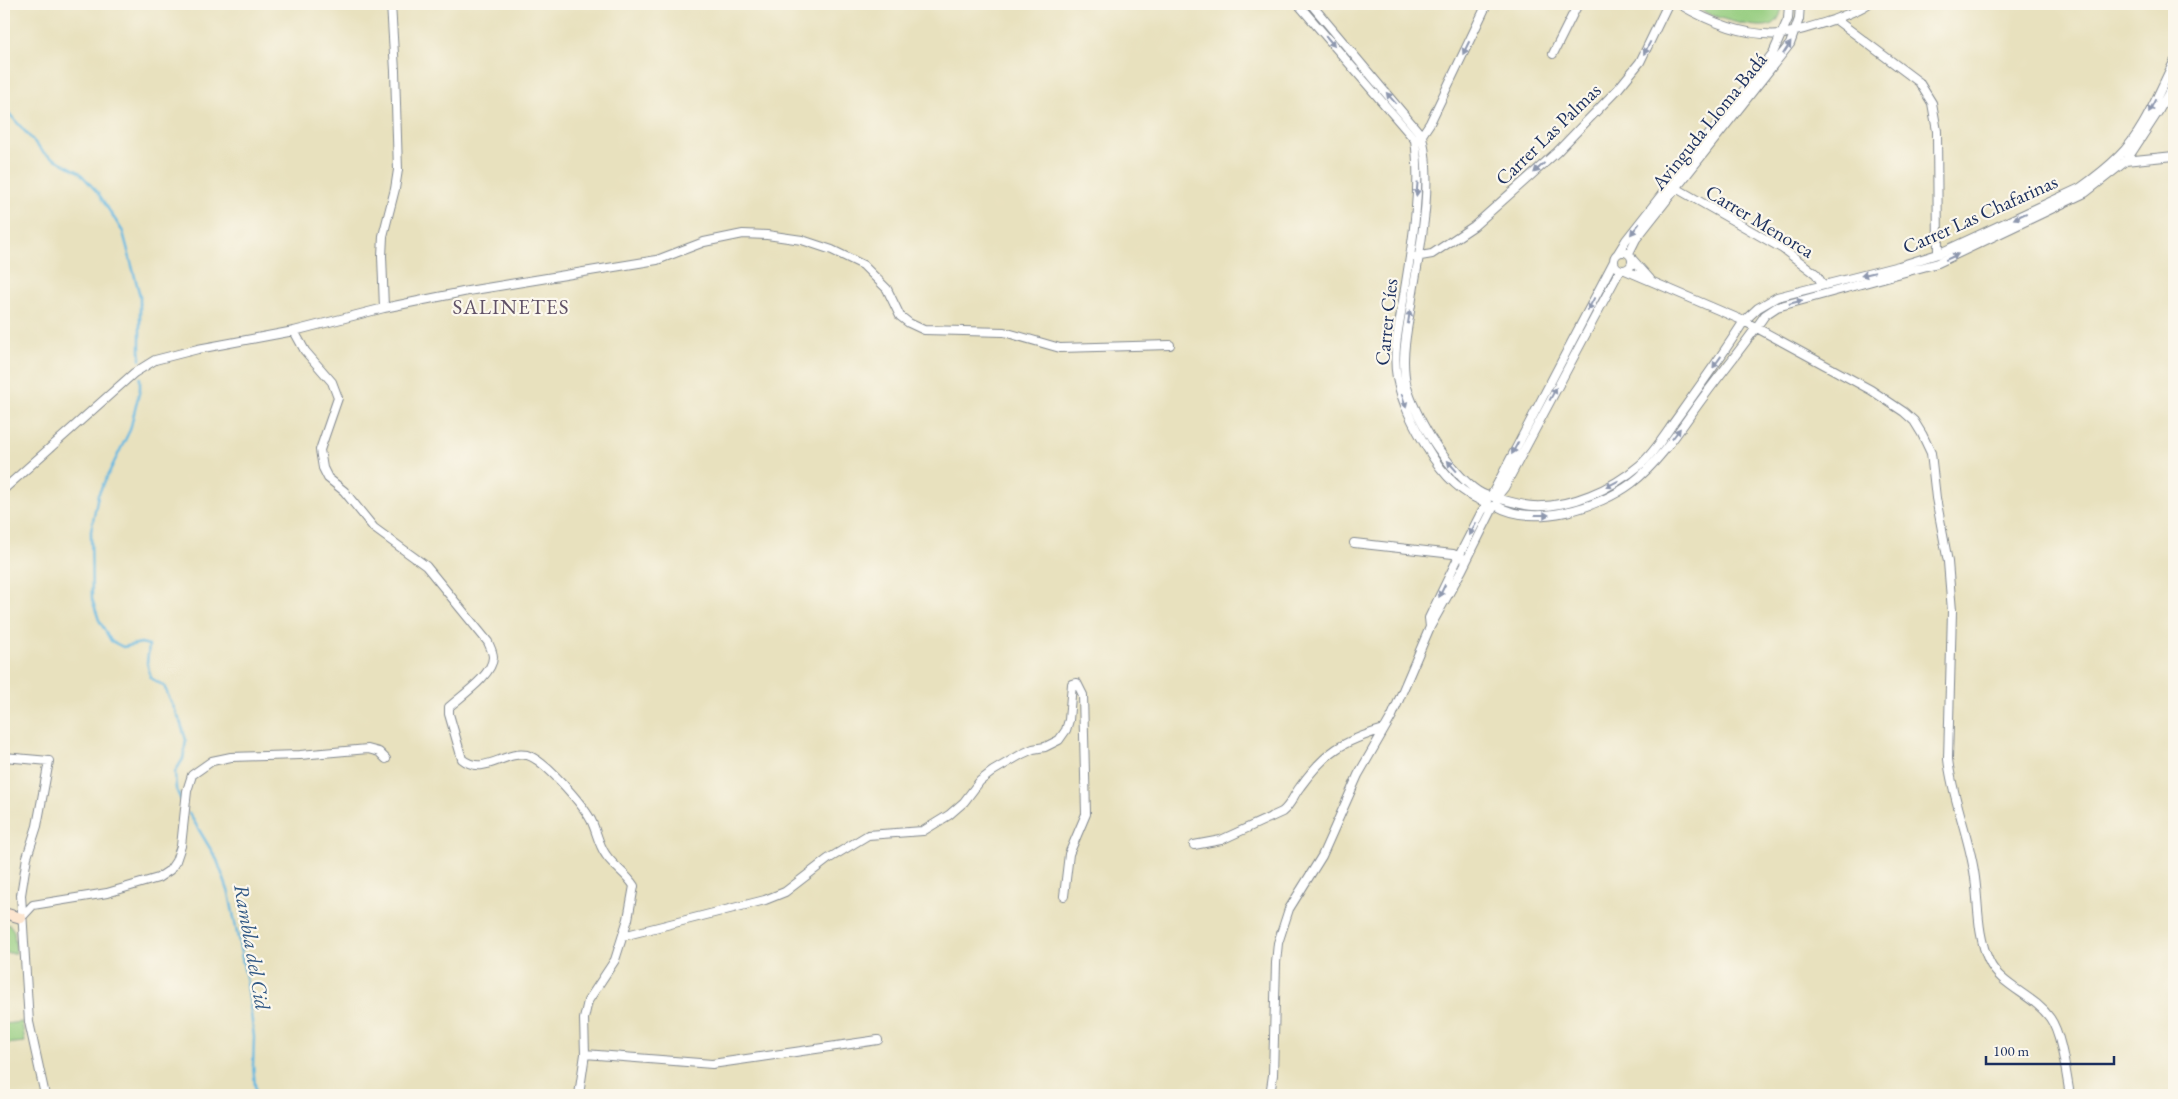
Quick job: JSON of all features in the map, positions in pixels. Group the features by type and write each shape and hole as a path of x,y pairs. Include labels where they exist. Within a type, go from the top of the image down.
{"street":[{"path":"384,308 382,256 384,236 398,170 396,71 391,4"},
{"path":"1298,4 1415,140 1422,136 1487,4"},
{"path":"1311,4 1422,136"},
{"name":"Carrer Las Palmas","path":"1409,258 1432,254 1474,226 1577,131 1618,89 1640,62 1668,4"},
{"path":"1679,4 1703,18 1740,29 1766,34 1782,34 1819,25 1868,4"},
{"name":"Avinguda Lloma Badá","path":"1618,253 1626,240 1773,53 1788,18 1789,4"},
{"name":"Avinguda Lloma Badá","path":"1631,257 1636,239 1790,44 1796,30 1800,4"},
{"path":"1553,54 1574,5"},
{"path":"1835,19 1919,82 1932,103 1937,131 1938,254"},
{"name":"Carrer Las Chafarinas","path":"1744,321 1758,308 1777,297 1899,266 1938,254 2080,188 2123,158 2174,62"},
{"name":"Carrer Las Chafarinas","path":"1757,327 1765,315 1777,307 1938,264 2085,193 2123,158 2158,112 2174,83"},
{"name":"Carrer Cíes","path":"1422,136 1426,152 1426,174 1419,257 1405,342 1407,387 1420,421 1441,455 1459,475 1505,510 1541,516 1558,514 1604,499 1631,484 1661,453 1757,327"},
{"name":"Carrer Cíes","path":"1415,140 1418,172 1396,357 1397,377 1413,425 1444,474 1459,488 1476,499 1546,506 1575,500 1620,480 1641,464 1661,440 1744,321"},
{"path":"2123,158 2174,156"},
{"name":"Carrer Menorca","path":"1676,188 1783,249 1816,274 1823,285"},
{"path":"4,489 134,373 155,360 198,349 294,331 384,308 468,291 657,260 704,242 743,234 802,240 863,265 887,288 900,316 909,323 924,330 1004,332 1060,348 1170,345"},
{"path":"1270,1095 1273,1075 1278,943 1289,909 1322,856 1358,775 1400,700 1432,625 1467,559 1492,501 1618,253 1623,251 1631,257 1651,281"},
{"path":"1432,625 1429,618 1482,511 1504,488 1622,270 1631,266 1631,257"},
{"path":"1614,261 1616,266 1622,270 1757,327 1871,390 1904,412 1914,421 1922,434 1931,453 1936,498 1948,562 1952,611 1948,759 1951,782 1974,869 1982,940 1989,962 2001,976 2034,1001 2051,1018 2061,1046 2070,1095"},
{"path":"294,331 305,351 332,382 338,398 320,450 323,468 328,478 344,491 374,528 426,566 488,642 492,652 493,659 487,672 449,707 449,714 462,760 466,763 491,764 514,754 529,756 549,770 570,792 592,823 597,841 606,855 629,877 634,886 633,901 615,960 588,1001 584,1019 585,1054 579,1095"},
{"path":"1354,543 1459,556 1467,559"},
{"path":"623,936 765,900 785,892 828,859 868,835 923,831 934,825 964,802 980,781 993,771 1033,749 1059,740 1066,730 1069,720 1072,684 1077,682 1082,695 1086,814 1069,854 1064,896"},
{"path":"1194,845 1221,840 1282,812 1289,806 1299,788 1338,746 1355,738 1384,729"},
{"path":"21,918 33,905 107,893 158,878 170,870 176,861 181,846 186,796 192,775 212,760 230,757 300,755 368,749 379,752 386,759"},
{"path":"4,757 49,761 37,826 27,857 21,895 29,1022 45,1095"},
{"path":"4,913 21,918"},
{"path":"585,1054 712,1064 878,1040"}],"green space":[{"path":"1691,4 1783,4 1780,15 1773,24 1756,26 1718,17"},
{"path":"4,924 10,925 14,931 16,953 4,953"},
{"path":"22,1022 25,1042 4,1044 4,1024"}],"waterway":[{"name":"Rambla del Cid","path":"4,103 6,110 44,153 79,172 98,193 123,232 140,296 140,360"},
{"name":"Rambla del Cid","path":"140,378 140,389 130,430 98,495 91,531 92,599 99,620 111,641 123,647 141,643 149,645 147,663 151,678 164,686 180,721 186,740 183,759 175,772 176,789 181,800"},
{"name":"Rambla del Cid","path":"189,813 217,860 229,893 247,983 254,1037 253,1066 256,1095"}],"district":[{"name":"SALINETES","path":"511,307"}]}
